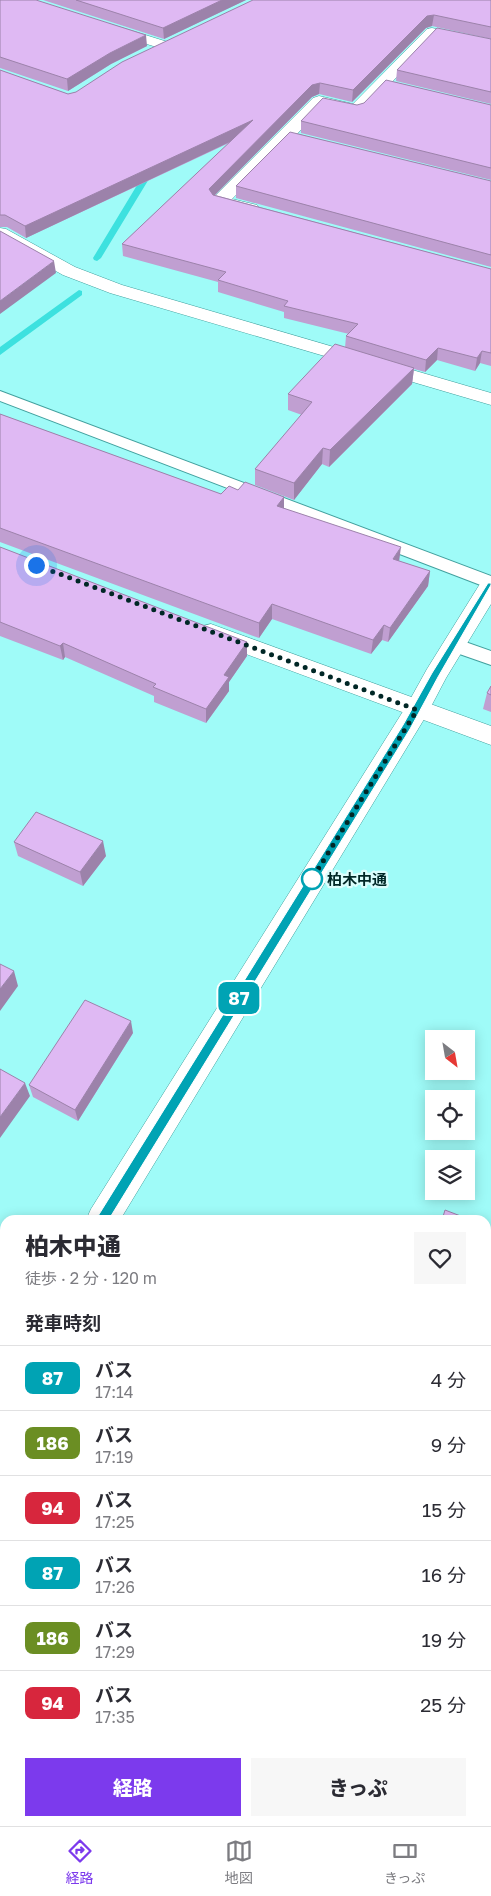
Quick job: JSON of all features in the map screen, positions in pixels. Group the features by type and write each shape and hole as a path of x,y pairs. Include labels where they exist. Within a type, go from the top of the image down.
{"street":[{"path":"99,24 166,46"},
{"path":"267,214 220,201 319,101 357,110 432,32 491,45"},
{"path":"150,53 183,37"},
{"path":"381,84 491,111"},
{"path":"286,136 342,150"},
{"path":"0,233 70,271 116,289 491,399"},
{"path":"105,1215 417,710 435,675 491,584"},
{"path":"194,625 417,710 491,736"}],"lane":[{"path":"0,396 491,584"},
{"path":"454,645 491,658"}],"building":[{"path":"0,0 36,0 146,35 110,53 67,79 0,57"},
{"path":"76,0 222,0 163,28"},
{"path":"253,0 491,0 491,27 434,15 427,16 353,90 320,83 312,85 209,189 213,195 491,269 491,353 482,351 477,358 438,348 426,360 346,336 358,324 284,306 288,301 218,280 226,272 122,244 253,120 25,226 5,215 0,215 0,70 68,94 76,92 122,62"},
{"path":"437,28 491,39 491,92 397,70"},
{"path":"386,80 491,105 491,168 301,121 323,98 357,105 364,103"},
{"path":"290,132 491,181 491,255 236,186"},
{"path":"0,231 54,261 0,301"},
{"path":"335,344 414,368 330,450 323,448 294,483 255,469 312,402 288,394"},
{"path":"0,414 221,494 229,486 238,490 245,482 284,497 277,506 401,547 393,559 430,571 390,628 384,625 373,640 272,604 259,623 0,528"},
{"path":"0,547 247,642 224,675 229,677 206,709 153,687 156,684 63,643 60,646 0,622"},
{"path":"491,686 491,695 487,693"},
{"path":"36,812 103,841 80,872 14,842"},
{"path":"0,964 14,971 0,989"},
{"path":"85,1000 131,1021 75,1110 29,1085"},
{"path":"0,1069 25,1083 0,1117"},
{"path":"445,1210 458,1215 444,1215"}],"waterway":[{"path":"97,258 151,169"},
{"path":"0,352 79,293"}],"bus line":[{"name":"87","path":"105,1215 417,710 435,675 491,585"}],"place":[{"name":"柏木中通","path":"312,879"}],"route":[{"path":"36,565 417,710 312,879"}]}
